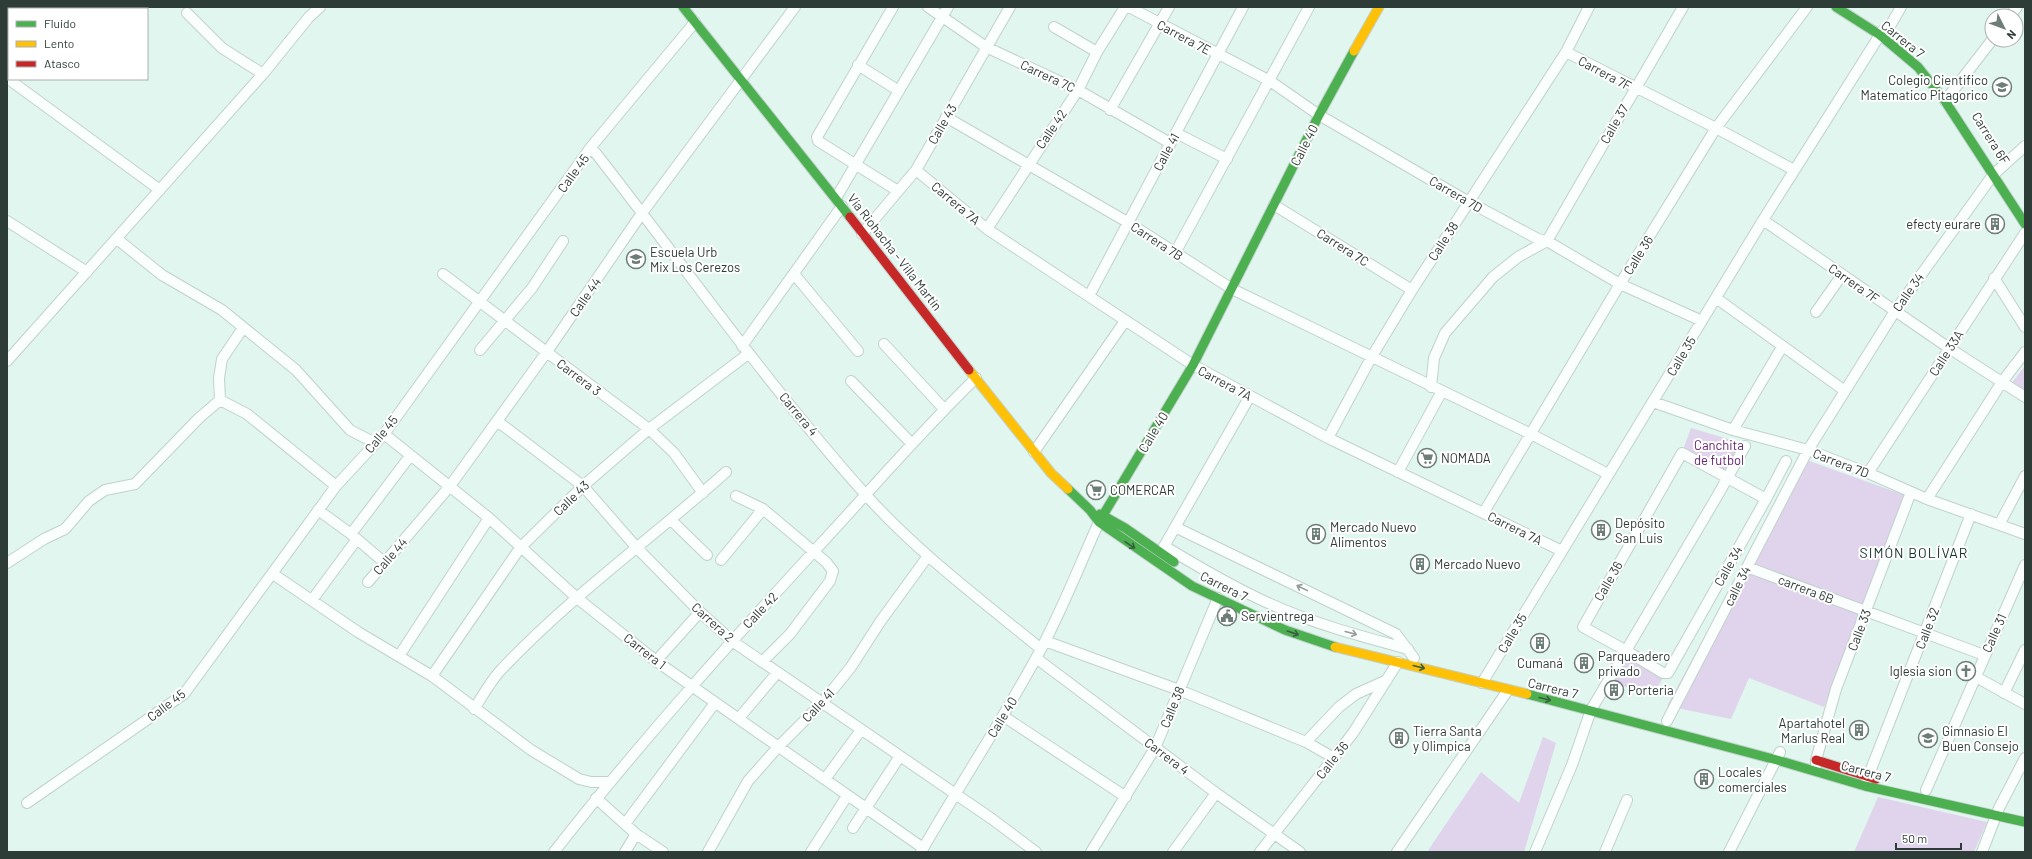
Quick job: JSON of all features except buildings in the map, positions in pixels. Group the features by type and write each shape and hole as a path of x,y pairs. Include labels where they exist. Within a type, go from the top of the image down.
{"main road":[{"name":"Vía Riohacha - Villa Martín","path":"683,7 839,202 862,234 1051,473 1090,510 1101,518"},
{"name":"Calle 40","path":"1101,518 1193,365 1319,116 1379,7"},
{"name":"Carrera 7","path":"1836,7 1883,34"},
{"name":"Carrera 7","path":"1845,7 1883,34 1918,66 1948,98"},
{"path":"1948,98 2025,224"},
{"name":"Carrera 6F","path":"1994,173 2025,212"},
{"name":"Carrera 7","path":"1101,518 1191,573"},
{"name":"Carrera 7","path":"1160,553 1192,586 1286,630 1331,646 1398,662 1574,696"},
{"name":"Carrera 7","path":"1203,581 1288,621 1329,636 1414,658 1484,679 1508,690 1595,704 1779,756 1814,763 1867,782 1998,812 2025,814"},
{"name":"Carrera 7","path":"1705,731 1779,756 1795,755"},
{"name":"Carrera 7","path":"1867,782 1926,790 1998,812 2025,822"}],"street":[{"path":"7,361 263,74 309,17 320,7"},
{"name":"Calle 44","path":"368,582 450,486 546,353 642,213 795,7"},
{"path":"893,7 817,137 818,141 898,191"},
{"name":"Carrera 7C","path":"928,7 986,47 1078,90 1110,110 1170,143"},
{"name":"Calle 43","path":"432,676 520,548 583,486 649,429 745,350 839,202 855,165 948,7"},
{"name":"Calle 43","path":"862,234 916,170 1010,7"},
{"name":"Calle 42","path":"987,229 1027,165 1078,90 1097,52 1125,7"},
{"name":"Carrera 7E","path":"1129,7 1217,55"},
{"path":"1110,110 1169,7"},
{"name":"Calle 41","path":"1089,296 1244,7"},
{"path":"1175,253 1309,7"},
{"name":"Calle 38","path":"1328,438 1371,358 1412,290 1566,52 1589,7"},
{"name":"Calle 37","path":"1546,241 1683,7"},
{"name":"Calle 36","path":"1484,512 1620,284 1716,128 1807,7"},
{"name":"Calle 35","path":"1484,679 1794,170 1901,7"},
{"path":"187,12 222,48 263,74"},
{"name":"Calle 45","path":"27,803 184,694 336,486 384,434 591,147 695,22"},
{"path":"1054,27 1097,52"},
{"path":"1948,98 1986,48"},
{"name":"Carrera 7F","path":"1566,52 1635,89 1716,128 1794,170"},
{"name":"Carrera 7D","path":"1217,55 1270,81 1319,116 1469,202 1538,239 1546,241 1620,284 1702,321"},
{"path":"858,65 899,91"},
{"path":"10,80 160,190"},
{"name":"Carrera 7B","path":"946,117 1129,223 1232,289 1371,358 1531,434 1608,474"},
{"path":"1176,133 1226,159"},
{"name":"Carrera 4","path":"591,147 745,350 866,495 928,556 1040,649 1155,748 1300,852"},
{"name":"Calle 34","path":"1808,450 1895,311 1994,173 2025,147"},
{"name":"Carrera 7A","path":"916,170 987,229 1193,365 1328,438 1484,512 1562,551"},
{"name":"Carrera 7C","path":"1274,205 1412,290"},
{"name":"Carrera 7F","path":"1763,220 1949,348 2025,397"},
{"path":"7,221 87,272"},
{"name":"Calle 33A","path":"1868,473 1994,278 2025,233"},
{"path":"117,239 162,275 222,310 296,370 350,430 375,443"},
{"path":"480,350 506,321 532,288 563,241"},
{"path":"1431,387 1434,358 1445,333 1493,277 1518,257 1546,241"},
{"name":"Carrera 3","path":"443,274 649,429 674,453 703,493"},
{"path":"794,274 858,351"},
{"path":"1816,312 1842,275"},
{"path":"1994,278 2025,327"},
{"path":"1716,298 1845,391"},
{"path":"1034,452 1125,321"},
{"path":"220,400 219,378 222,359 243,328"},
{"path":"884,344 944,409"},
{"path":"1733,430 1782,347"},
{"path":"1927,499 2002,382 2025,352"},
{"name":"Calle 42","path":"554,852 609,782 691,686 944,409 976,378"},
{"path":"851,382 912,444"},
{"path":"1398,472 1442,391"},
{"path":"1250,396 1160,553 1200,567 1266,602 1328,627 1408,649"},
{"path":"220,400 247,414 336,486"},
{"path":"7,563 44,539 65,529 89,501 105,490 135,484 199,418 220,400"},
{"name":"Carrera 7D","path":"1653,402 1733,430 1808,450 1868,473 1927,499 2025,534"},
{"name":"Carrera 2","path":"497,421 583,486 637,548 700,612 732,641 992,819 1036,852"},
{"name":"Carrera 1","path":"384,434 488,518 577,598 656,660 866,808 922,850"},
{"path":"1536,852 1572,766 1595,704 1625,650 1745,446"},
{"name":"calle 34","path":"1667,720 1808,450"},
{"name":"Calle 36","path":"1625,650 1583,627 1682,453 1727,478"},
{"path":"312,600 354,536 410,456"},
{"name":"Calle 34","path":"1625,650 1663,674 1670,670 1766,499 1786,460"},
{"path":"474,709 499,672 577,598 726,472"},
{"path":"2000,524 2025,476"},
{"path":"1727,478 1766,499"},
{"name":"Calle 33","path":"1814,763 1836,689 1911,492"},
{"path":"736,496 763,509 826,562 833,571 830,581 790,634 762,662"},
{"path":"721,560 763,509"},
{"path":"318,510 354,536 384,563"},
{"name":"Calle 32","path":"1867,782 1971,514"},
{"path":"398,656 488,518"},
{"name":"Calle 40","path":"922,850 954,794 1003,716 1040,649 1101,518"},
{"path":"671,520 707,555"},
{"path":"1175,527 1396,634 1414,658"},
{"name":"Calle 41","path":"708,852 748,781 778,747 822,703 851,667 880,622 928,556"},
{"name":"Calle 31","path":"1926,790 1976,677 1984,655 2021,582 2025,565"},
{"name":"carrera 6B","path":"1747,567 1865,612"},
{"path":"273,574 358,632 432,676 474,709 531,750 579,779 591,782 609,782"},
{"name":"Calle 38","path":"1091,852 1155,748 1218,598"},
{"path":"656,660 700,612"},
{"path":"1865,612 1984,655"},
{"path":"1040,649 1179,690 1306,742 1334,758"},
{"path":"2004,693 2025,650"},
{"name":"Calle 36","path":"1260,852 1275,835 1353,733 1398,662"},
{"path":"739,718 777,672"},
{"path":"1976,677 2025,704"},
{"path":"1306,742 1339,708 1356,694 1387,680"},
{"path":"1397,852 1508,690"},
{"path":"625,824 715,703"},
{"path":"1003,716 1126,797"},
{"path":"825,779 861,730"},
{"path":"853,828 900,756"},
{"path":"1729,852 1779,756"},
{"path":"1982,852 1998,812 2025,758"},
{"path":"1173,852 1216,793"},
{"path":"811,852 847,796"},
{"path":"596,798 636,834 663,852"},
{"path":"1605,852 1627,800"},
{"path":"625,852 636,834"}],"green space":[{"path":"2025,366 2025,395 2010,385"},
{"name":"Canchita de futbol","path":"1691,428 1742,443 1725,473 1683,450"},
{"path":"1801,458 1904,495 1824,707 1749,678 1731,719 1667,706"},
{"path":"1625,658 1663,678 1651,697 1611,681"},
{"path":"1543,737 1556,743 1524,852 1427,852 1481,772 1519,803"},
{"path":"1878,797 1987,822 1974,852 1854,852"}],"traffic: fast":[{"path":"683,7 850,217"},
{"path":"1836,7 1880,35 1918,67 1945,101 2025,224"},
{"path":"1099,522 1193,365 1319,115 1354,51"},
{"path":"1068,489 1090,510 1099,522 1192,586 1285,630 1335,647"},
{"path":"1100,514 1125,528 1174,562"},
{"path":"1527,694 1777,760 1865,786 2025,822"}],"traffic: slow":[{"path":"1354,51 1379,7"},
{"path":"969,370 1051,473 1068,489"},
{"path":"1335,647 1527,694"}],"traffic: jam":[{"path":"850,217 969,370"},
{"path":"1816,760 1876,779"}],"place":[{"name":"Colegio Cientifico Matematico Pitagorico","path":"2002,87"},
{"name":"efecty eurare","path":"1995,224"},
{"name":"Escuela Urb Mix Los Cerezos","path":"636,259"},
{"name":"NOMADA","path":"1427,458"},
{"name":"COMERCAR","path":"1096,490"},
{"name":"Depósito San Luis","path":"1601,530"},
{"name":"Mercado Nuevo Alimentos","path":"1316,534"},
{"name":"Mercado Nuevo","path":"1420,564"},
{"name":"Servientrega","path":"1227,616"},
{"name":"Cumaná","path":"1540,643"},
{"name":"Parqueadero privado","path":"1584,663"},
{"name":"Iglesia sion","path":"1966,671"},
{"name":"Porteria","path":"1614,690"},
{"name":"Apartahotel Marlus Real","path":"1859,730"},
{"name":"Tierra Santa y Olimpica","path":"1399,738"},
{"name":"Gimnasio El Buen Consejo","path":"1928,738"},
{"name":"Locales comerciales","path":"1704,779"}],"district":[{"name":"SIMÓN BOLÍVAR","path":"1914,553"}]}
